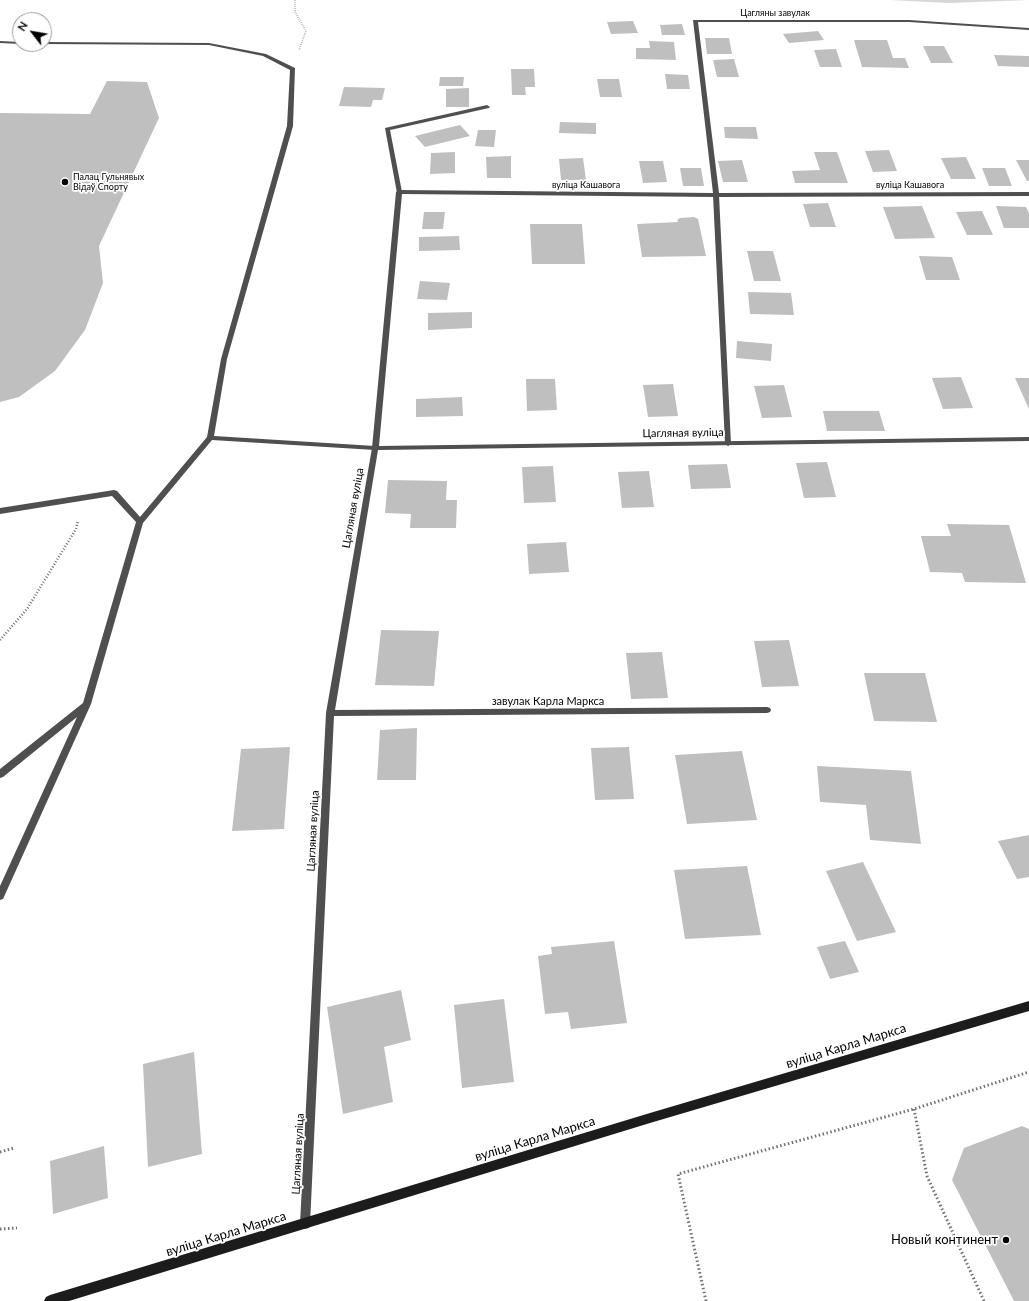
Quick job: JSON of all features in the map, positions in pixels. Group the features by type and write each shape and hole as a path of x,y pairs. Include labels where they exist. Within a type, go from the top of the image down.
{"main road":[{"name":"вуліца Карла Маркса","path":"50,1301 650,1118 1029,1006"}],"street":[{"name":"Цагляны завулак","path":"716,195 695,21 909,22 1029,29"},
{"path":"0,42 12,42"},
{"path":"0,896 87,704 140,522 210,438 224,359 290,126 293,69 264,55 209,44 52,43"},
{"path":"210,438 375,448 399,192 387,129 487,107"},
{"name":"вуліца Кашавога","path":"399,192 716,195 1029,194"},
{"path":"716,195 728,444"},
{"name":"Цагляная вуліца","path":"305,1224 330,713 375,448 1029,439"},
{"path":"0,511 114,492 140,522"},
{"path":"0,774 87,704"},
{"name":"завулак Карла Маркса","path":"330,713 767,710"}],"path":[{"path":"293,69 306,31 295,12 294,0"},
{"path":"0,640 27,609 76,529 83,497"},
{"path":"706,1301 678,1174 914,1109 1029,1072"},
{"path":"914,1109 927,1176 984,1301"},
{"path":"0,1152 14,1148"},
{"path":"0,1229 17,1228"}],"shaded area":[{"path":"890,0 1029,0 949,3"}],"building":[{"path":"633,21 638,33 611,34 607,22"},
{"path":"682,24 685,35 662,35 660,25"},
{"path":"818,31 824,40 789,43 783,34"},
{"path":"705,38 729,38 732,54 707,54"},
{"path":"854,40 887,40 893,58 905,58 909,68 862,67"},
{"path":"649,41 674,42 676,60 636,59 636,48 650,48"},
{"path":"923,46 944,46 953,63 931,63"},
{"path":"836,49 842,67 820,67 814,50"},
{"path":"994,55 1029,56 1029,67 998,66"},
{"path":"734,59 739,77 717,77 713,60"},
{"path":"511,69 534,69 535,87 525,87 526,95 512,95"},
{"path":"665,74 688,75 690,89 667,89"},
{"path":"440,77 464,77 463,86 439,86"},
{"path":"597,79 619,79 622,97 600,97"},
{"name":"Палац Гульнявых Відаў Спорту","path":"107,81 147,82 159,118 99,246 103,283 85,330 55,371 19,397 0,402 0,113 90,114"},
{"path":"344,87 385,88 382,100 373,100 371,107 339,106"},
{"path":"469,88 469,107 446,107 446,89"},
{"path":"560,122 596,123 596,134 559,133"},
{"path":"460,125 470,136 425,147 415,136"},
{"path":"724,127 756,127 758,139 725,138"},
{"path":"478,130 496,130 494,147 475,146"},
{"path":"889,150 897,171 873,172 865,151"},
{"path":"455,152 455,173 430,174 431,153"},
{"path":"814,152 837,152 848,183 795,183 792,171 820,170"},
{"path":"511,156 511,178 487,178 486,157"},
{"path":"966,157 976,179 951,179 941,158"},
{"path":"583,158 586,180 561,180 559,159"},
{"path":"742,160 748,182 723,182 718,161"},
{"path":"1016,160 1029,160 1029,181 1027,181"},
{"path":"639,161 663,161 667,182 643,183"},
{"path":"680,168 701,168 704,186 683,186"},
{"path":"982,168 1005,168 1012,186 989,186"},
{"path":"828,203 836,227 810,227 803,204"},
{"path":"922,206 935,238 895,239 883,207"},
{"path":"996,206 1026,207 1029,213 1029,228 1004,228"},
{"path":"982,211 993,235 967,235 956,212"},
{"path":"424,212 445,212 443,229 422,229"},
{"path":"694,217 698,219 706,256 642,257 637,224 678,222 677,220 680,218"},
{"path":"530,224 582,224 585,264 532,264"},
{"path":"459,236 460,250 419,251 419,237"},
{"path":"747,251 773,251 781,281 754,281"},
{"path":"919,256 952,257 960,280 926,280"},
{"path":"420,281 450,283 447,300 417,299"},
{"path":"748,292 791,293 794,315 750,314"},
{"path":"472,312 472,328 428,330 428,313"},
{"path":"737,341 772,344 771,361 736,358"},
{"path":"961,377 973,408 943,409 932,378"},
{"path":"1015,378 1029,378 1029,409"},
{"path":"526,379 555,379 557,410 527,411"},
{"path":"673,384 678,416 648,417 643,385"},
{"path":"784,385 792,417 762,418 754,386"},
{"path":"462,397 463,416 416,417 416,399"},
{"path":"823,411 879,411 885,431 827,431"},
{"path":"827,462 836,497 804,498 796,463"},
{"path":"727,464 731,488 691,489 688,465"},
{"path":"553,466 556,502 524,503 522,467"},
{"path":"649,471 654,507 622,508 618,472"},
{"path":"388,480 447,481 446,500 457,500 456,528 410,528 411,514 385,513"},
{"path":"947,524 1009,525 1026,583 965,582 962,573 930,572 921,536 951,536"},
{"path":"566,542 569,572 529,574 527,544"},
{"path":"381,630 439,631 434,686 375,685"},
{"path":"789,640 799,686 762,687 754,641"},
{"path":"662,652 668,698 631,699 626,653"},
{"path":"864,673 925,673 937,722 874,721"},
{"path":"417,728 416,780 377,780 380,730"},
{"path":"290,747 284,829 232,831 241,749"},
{"path":"629,747 634,799 595,800 591,748"},
{"path":"742,751 757,820 687,824 675,755"},
{"path":"817,766 911,771 921,844 870,840 866,805 820,802"},
{"path":"1029,835 1029,877 1017,879 998,841"},
{"path":"863,862 896,932 857,941 826,871"},
{"path":"747,866 761,935 685,939 674,870"},
{"path":"614,941 627,1023 571,1029 568,1012 545,1014 538,956 552,954 551,947"},
{"path":"845,941 859,972 830,979 817,947"},
{"path":"401,990 411,1040 384,1047 393,1102 343,1114 327,1007"},
{"path":"504,999 514,1082 462,1088 454,1005"},
{"path":"194,1052 202,1154 148,1167 143,1064"},
{"name":"Новый континент","path":"1022,1126 1029,1129 1029,1301 1014,1301 952,1180 964,1148"},
{"path":"104,1146 108,1198 53,1214 50,1161"}],"place":[{"name":"Палац Гульнявых Відаў Спорту","path":"65,182"},
{"name":"Новый континент","path":"1006,1240"}]}
